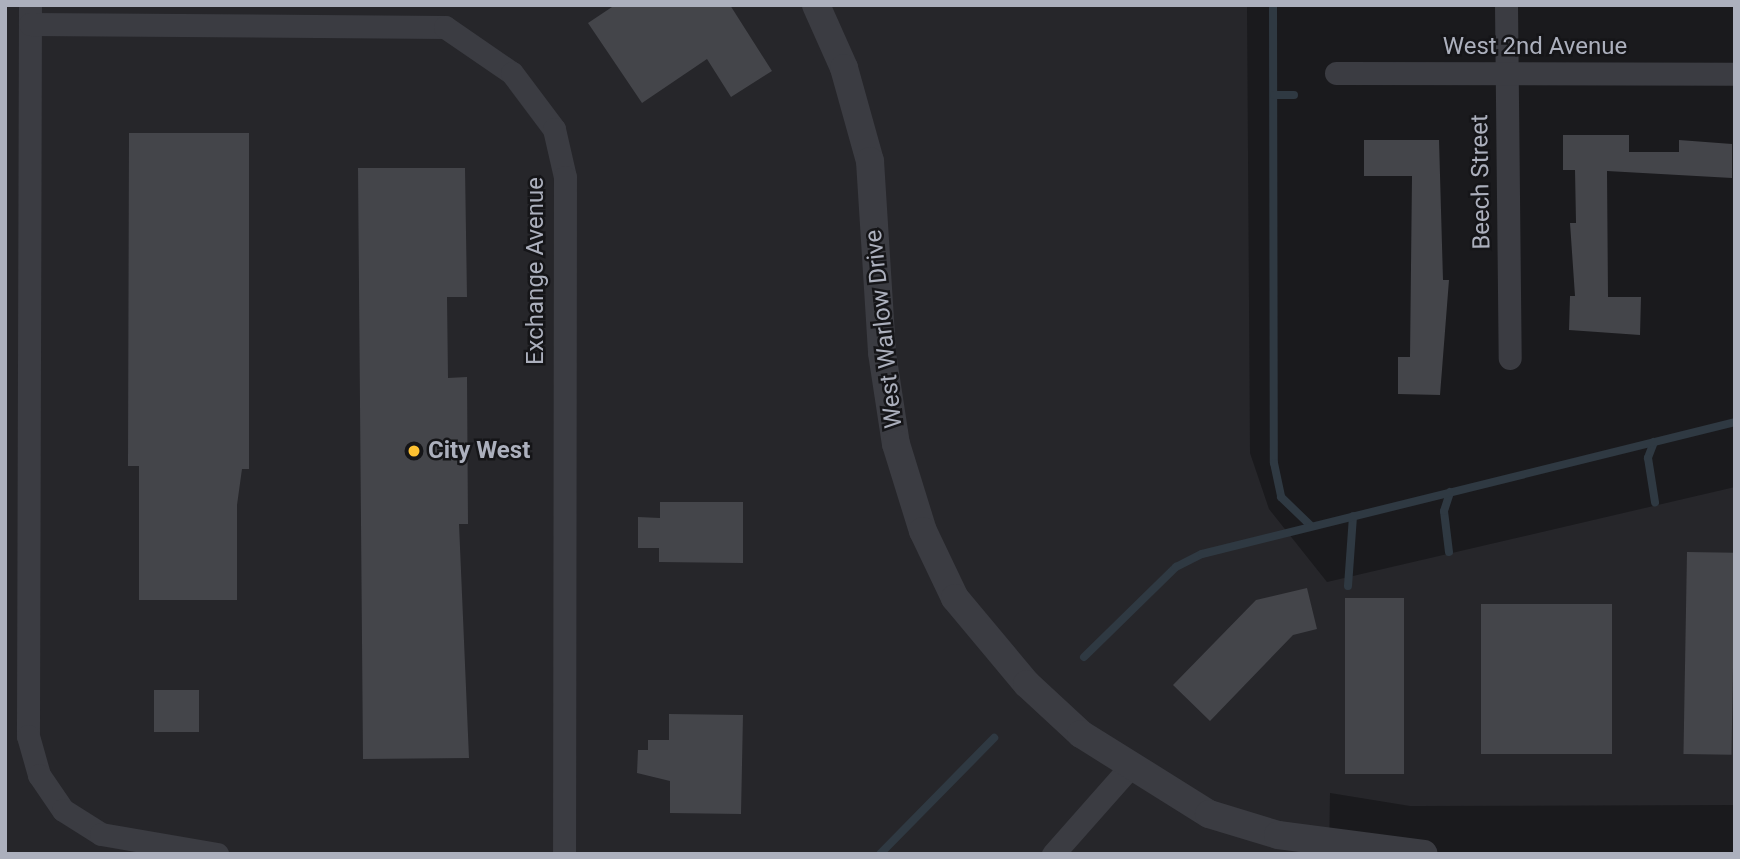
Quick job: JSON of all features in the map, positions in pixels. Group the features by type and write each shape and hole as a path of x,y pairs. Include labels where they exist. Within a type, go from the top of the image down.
{"street":[{"name":"West Warlow Drive","path":"816,5 844,68 870,162 882,353 896,444 923,531 955,598 1027,684 1081,734 1209,814 1278,835 1424,854"},
{"name":"Beech Street","path":"1506,5 1510,358"},
{"path":"30,15 29,736 38,775 73,816 102,834 217,854"},
{"name":"Exchange Avenue","path":"30,15 444,27 512,73 554,129 565,177 564,854"},
{"name":"West 2nd Avenue","path":"1336,73 1735,74"},
{"path":"1053,854 1130,767"}],"shaded area":[{"path":"5,5 1247,5 1250,453 1269,509 1327,582 1735,487 1735,805 1410,806 1330,793 1329,854 5,854"}],"building":[{"path":"615,5 730,5 772,71 731,97 707,59 642,103 588,23"},
{"path":"129,133 249,133 249,469 242,469 237,505 237,600 139,600 139,466 128,466"},
{"path":"1563,135 1629,135 1629,152 1679,152 1679,140 1732,144 1732,178 1607,171 1608,297 1641,297 1640,335 1569,330 1570,296 1575,296 1570,223 1576,223 1575,170 1563,170"},
{"path":"1364,140 1439,140 1443,280 1449,280 1440,395 1398,394 1398,357 1410,357 1412,176 1364,176"},
{"name":"City West","path":"358,168 465,168 467,297 447,297 448,378 467,377 468,524 459,524 469,758 363,759"},
{"path":"660,502 743,502 743,563 659,562 659,548 638,548 638,517 660,518"},
{"path":"1687,552 1735,553 1731,755 1683,754"},
{"path":"1307,588 1317,629 1293,635 1210,721 1173,685 1256,600"},
{"path":"1345,598 1404,598 1404,774 1345,774"},
{"path":"1481,604 1612,604 1612,754 1481,754"},
{"path":"154,690 199,690 199,732 154,732"},
{"path":"669,714 743,715 741,814 670,813 670,781 637,773 638,750 648,750 648,740 669,740"}],"waterway":[{"path":"1273,5 1274,463 1281,497 1311,526"},
{"path":"1274,95 1294,95"},
{"path":"1084,657 1176,567 1202,554 1735,422"},
{"path":"1654,442 1648,458 1655,502"},
{"path":"1449,552 1444,511 1450,492"},
{"path":"1348,586 1353,516"},
{"path":"880,854 994,738"}],"place":[{"name":"City West","path":"414,451"}]}
